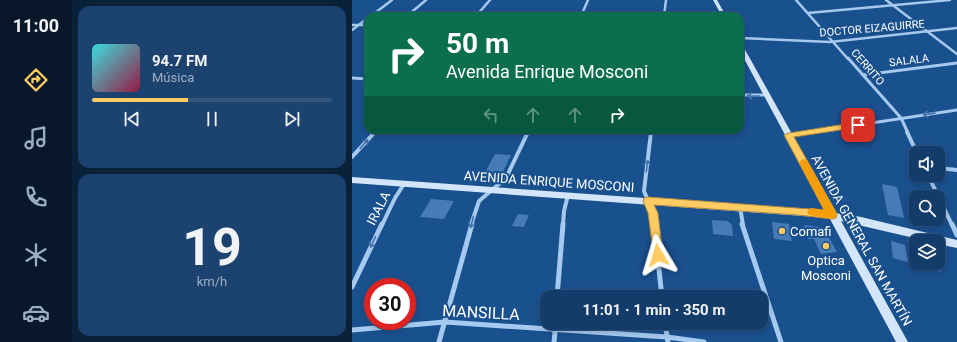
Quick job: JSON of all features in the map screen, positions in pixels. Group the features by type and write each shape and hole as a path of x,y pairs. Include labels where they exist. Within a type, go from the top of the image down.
{"main road":[{"path":"715,0 722,12"},
{"name":"AVENIDA GENERAL SAN MARTÍN","path":"744,54 902,342"},
{"name":"AVENIDA ENRIQUE MOSCONI","path":"352,180 740,207 832,215 957,244"}],"street":[{"path":"376,12 392,0"},
{"path":"412,12 426,0"},
{"path":"480,12 490,0"},
{"path":"583,12 588,0"},
{"path":"664,12 666,0"},
{"name":"CERRITO","path":"796,0 901,118 915,146"},
{"path":"886,0 957,54"},
{"path":"808,13 950,0"},
{"path":"352,30 364,21"},
{"path":"352,25 364,25"},
{"name":"DOCTOR EIZAGUIRRE","path":"744,38 834,42 957,28"},
{"name":"SALALA","path":"864,75 957,64"},
{"path":"352,78 364,79"},
{"path":"744,95 766,95"},
{"path":"789,135 957,110"},
{"path":"352,157 372,134"},
{"path":"439,342 477,205 479,201 508,174 527,134"},
{"path":"651,134 644,191 653,213 661,290"},
{"path":"945,169 957,170"},
{"path":"931,182 957,235"},
{"name":"IRALA","path":"352,287 395,198 404,183"},
{"path":"558,290 564,211 568,195"},
{"path":"740,207 742,223 781,342"},
{"name":"MANSILLA","path":"352,330 445,322 540,325"},
{"path":"554,342 555,330"},
{"name":"MANSILLA","path":"587,330 667,340 704,342"},
{"path":"666,330 667,340"}],"building":[{"path":"495,154 511,155 502,174 496,177 483,176"},
{"path":"882,184 897,187 904,218 888,215"},
{"path":"431,199 454,201 444,219 420,217"},
{"path":"518,214 529,215 524,227 512,226"},
{"path":"712,220 728,221 732,225 733,236 713,234"},
{"name":"Comafi","path":"772,222 789,224 792,241 774,239"},
{"name":"Optica Mosconi","path":"804,225 819,227 826,232 837,252 821,254 814,239 808,239"},
{"path":"891,241 905,245 908,262 893,258"}],"slow traffic":[{"path":"803,162 832,215 812,212"}],"place":[{"name":"Comafi","path":"782,231"},
{"name":"Optica Mosconi","path":"826,246"}],"route":[{"path":"658,255 653,213 648,201 816,212 832,215 789,135 858,125"}]}
